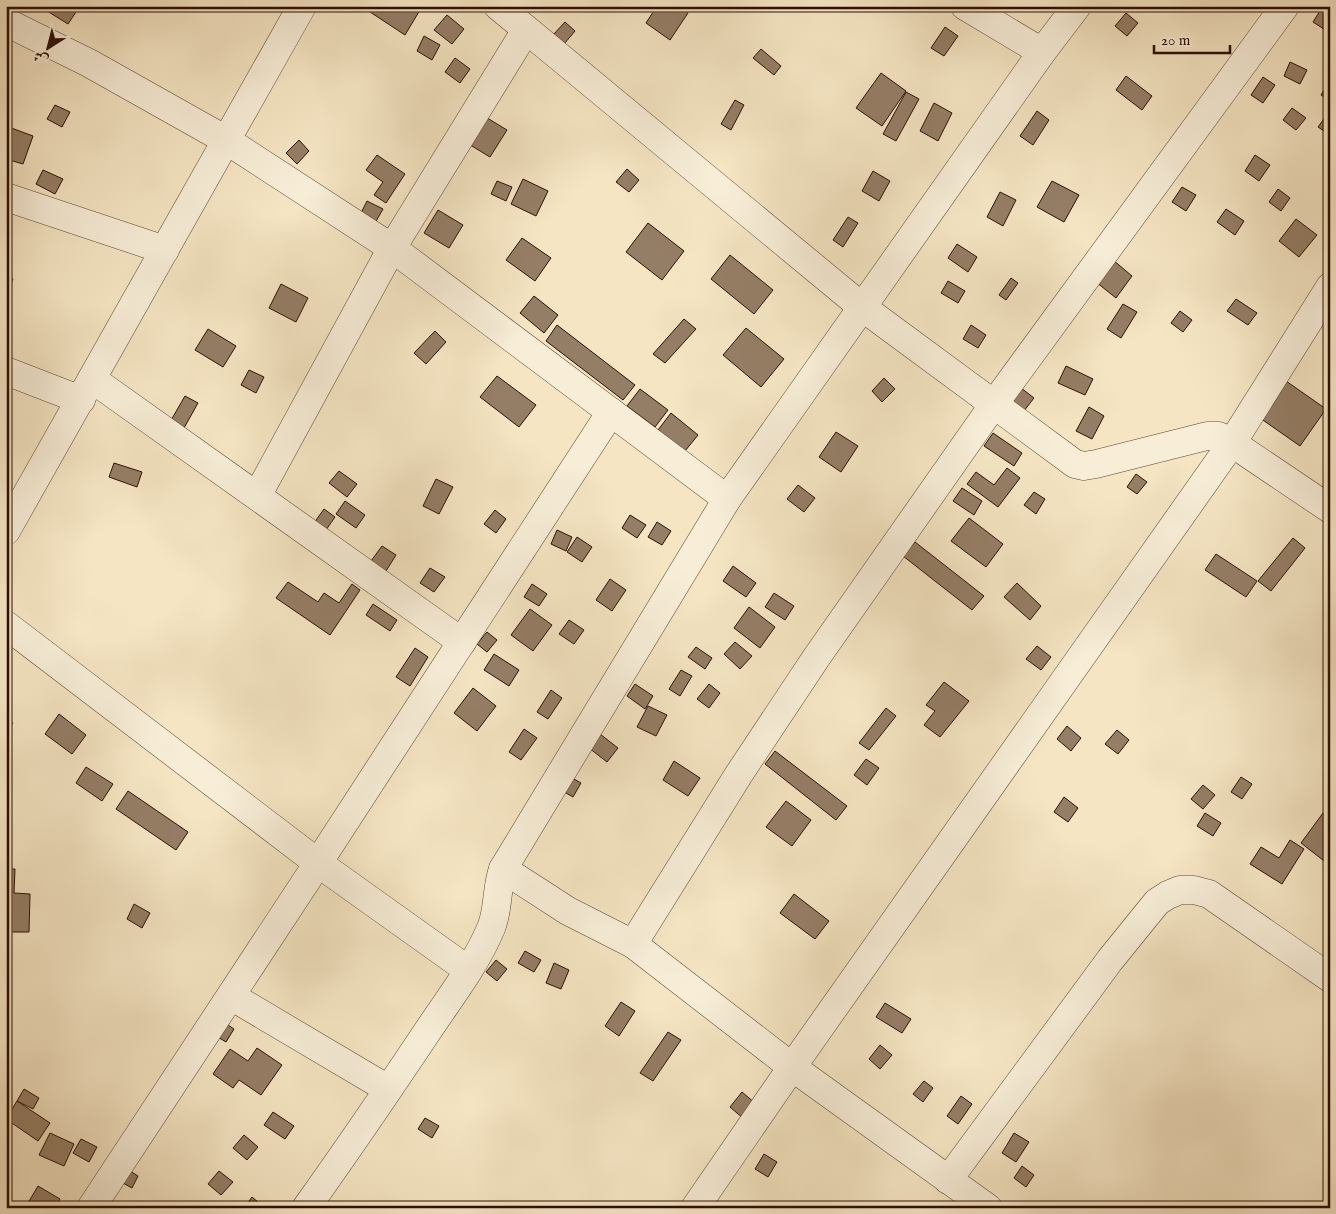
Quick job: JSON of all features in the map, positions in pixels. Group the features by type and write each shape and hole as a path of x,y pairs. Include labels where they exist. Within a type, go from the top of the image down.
{"street":[{"path":"6,531 302,6"},
{"path":"498,6 862,307 1075,464 1084,466 1207,436 1219,436 1330,509"},
{"path":"965,6 1042,52"},
{"path":"306,1208 468,970 491,927 497,910 503,868 727,499 1042,52 1077,6"},
{"path":"633,944 750,757 822,650 994,404 1285,6"},
{"path":"6,22 89,63 226,140 392,248 727,499"},
{"path":"257,496 392,248 526,30"},
{"path":"6,197 165,250"},
{"path":"695,1208 792,1067 1232,443 1330,287"},
{"path":"6,371 86,389 257,496 462,642"},
{"path":"91,1208 611,412"},
{"path":"6,625 318,863 468,970"},
{"path":"503,868 568,911 633,944 792,1067 988,1208"},
{"path":"948,1180 1110,960 1157,902 1168,895 1180,890 1194,890 1209,894 1330,978"},
{"path":"231,996 388,1089"}],"building":[{"path":"39,6 80,6 68,24"},
{"path":"338,6 353,6 350,12"},
{"path":"369,6 414,6 420,10 405,35 367,10"},
{"path":"657,6 678,6 688,13 670,40 646,23"},
{"path":"1323,6 1330,10 1330,33 1313,22"},
{"path":"1126,13 1138,23 1127,36 1115,26"},
{"path":"447,15 464,29 452,44 434,30"},
{"path":"565,22 575,31 564,44 553,35"},
{"path":"945,27 958,36 944,56 931,48"},
{"path":"424,36 440,45 432,60 417,51"},
{"path":"761,49 781,66 774,75 753,58"},
{"path":"455,58 470,69 460,83 445,72"},
{"path":"1290,62 1307,70 1300,84 1284,76"},
{"path":"881,73 906,91 882,126 856,108"},
{"path":"1126,76 1152,96 1142,110 1116,90"},
{"path":"1263,77 1275,85 1263,103 1251,95"},
{"path":"1330,81 1330,100 1321,95"},
{"path":"906,92 919,99 896,141 883,134"},
{"path":"735,100 744,105 731,130 721,124"},
{"path":"934,103 952,113 938,141 920,131"},
{"path":"55,105 70,112 62,127 47,119"},
{"path":"1292,108 1306,118 1296,130 1283,120"},
{"path":"1037,111 1049,120 1033,145 1020,136"},
{"path":"479,113 507,130 490,157 462,140"},
{"path":"1330,113 1330,135 1318,127"},
{"path":"6,126 33,136 23,164 6,159"},
{"path":"299,140 309,151 297,164 286,153"},
{"path":"377,155 405,174 386,203 374,195 383,182 366,170"},
{"path":"1255,155 1270,165 1259,181 1245,171"},
{"path":"627,169 639,180 629,192 616,182"},
{"path":"43,170 63,179 55,194 36,184"},
{"path":"873,171 890,181 879,201 862,191"},
{"path":"523,179 548,191 536,216 511,204"},
{"path":"497,181 512,187 506,201 491,194"},
{"path":"1052,181 1079,195 1064,222 1037,207"},
{"path":"1182,187 1196,195 1186,211 1172,202"},
{"path":"1278,189 1290,198 1281,211 1269,202"},
{"path":"1000,192 1016,200 1003,226 987,217"},
{"path":"367,201 383,209 375,223 360,215"},
{"path":"1226,209 1244,221 1235,235 1217,222"},
{"path":"438,210 463,225 449,248 424,233"},
{"path":"848,217 858,223 843,247 833,240"},
{"path":"1296,219 1317,235 1299,257 1279,241"},
{"path":"648,223 684,251 662,280 626,252"},
{"path":"522,238 551,258 535,281 506,260"},
{"path":"957,244 977,257 968,272 948,258"},
{"path":"730,255 773,290 754,314 711,279"},
{"path":"1113,260 1132,276 1116,298 1096,282"},
{"path":"6,277 13,279 8,293 6,292"},
{"path":"1011,278 1018,283 1006,300 999,295"},
{"path":"948,281 965,291 958,303 941,293"},
{"path":"281,284 308,298 296,322 269,308"},
{"path":"534,296 558,315 544,333 520,313"},
{"path":"1236,299 1257,313 1248,325 1227,311"},
{"path":"1123,304 1137,312 1121,338 1107,329"},
{"path":"1180,311 1192,320 1183,332 1171,323"},
{"path":"684,319 696,329 665,363 653,354"},
{"path":"557,325 635,385 623,400 546,341"},
{"path":"971,325 986,335 978,348 963,339"},
{"path":"746,328 784,359 761,387 723,355"},
{"path":"208,329 236,346 223,367 195,350"},
{"path":"435,331 446,342 426,364 414,353"},
{"path":"1066,366 1093,379 1085,395 1058,383"},
{"path":"249,370 264,377 256,393 241,385"},
{"path":"497,376 536,405 519,427 480,397"},
{"path":"884,378 895,389 882,402 872,391"},
{"path":"1286,381 1326,409 1300,446 1260,418"},
{"path":"1016,384 1034,398 1020,416 1002,402"},
{"path":"640,389 668,410 655,427 627,406"},
{"path":"185,396 198,403 179,437 166,429"},
{"path":"1089,407 1104,416 1092,439 1076,431"},
{"path":"671,413 698,435 685,451 658,430"},
{"path":"836,432 858,446 841,472 819,457"},
{"path":"993,433 1022,453 1014,466 984,446"},
{"path":"114,463 142,472 137,487 109,477"},
{"path":"1007,468 1020,478 998,507 967,484 976,472 994,485"},
{"path":"339,471 357,484 347,497 329,483"},
{"path":"1136,474 1147,482 1137,494 1127,487"},
{"path":"436,479 453,487 439,514 423,506"},
{"path":"798,485 815,498 804,512 787,499"},
{"path":"962,488 982,501 974,515 953,501"},
{"path":"1034,492 1045,499 1036,514 1024,505"},
{"path":"345,501 365,515 356,528 336,514"},
{"path":"324,509 335,517 326,530 314,523"},
{"path":"495,510 506,519 496,533 484,524"},
{"path":"630,515 646,525 637,538 622,528"},
{"path":"969,518 1003,544 986,567 951,541"},
{"path":"657,522 671,531 662,545 648,537"},
{"path":"557,530 572,537 566,551 551,544"},
{"path":"577,537 592,547 582,562 567,552"},
{"path":"1293,538 1305,548 1271,591 1258,581"},
{"path":"915,542 984,596 972,610 903,556"},
{"path":"382,546 396,555 386,571 371,561"},
{"path":"1216,554 1257,581 1246,597 1205,570"},
{"path":"733,566 756,583 746,597 723,581"},
{"path":"430,568 445,577 434,592 420,583"},
{"path":"610,579 626,590 612,611 596,600"},
{"path":"288,582 318,602 324,593 339,603 352,584 360,590 330,635 276,598"},
{"path":"1017,583 1041,606 1030,620 1004,597"},
{"path":"532,584 547,594 539,606 524,597"},
{"path":"774,593 794,606 785,620 765,607"},
{"path":"373,604 397,620 390,631 366,615"},
{"path":"749,607 775,627 760,648 734,628"},
{"path":"530,609 552,625 533,651 511,635"},
{"path":"569,620 584,630 574,644 559,634"},
{"path":"487,632 497,640 487,652 477,644"},
{"path":"735,642 752,656 740,669 724,654"},
{"path":"1037,646 1051,657 1041,670 1026,659"},
{"path":"696,647 712,658 705,669 688,657"},
{"path":"415,648 428,657 410,686 396,677"},
{"path":"494,654 519,670 509,686 484,670"},
{"path":"681,670 692,676 680,696 669,689"},
{"path":"944,682 969,701 940,737 924,725 935,711 926,705"},
{"path":"635,684 653,696 645,709 627,696"},
{"path":"709,684 720,693 709,708 697,699"},
{"path":"473,688 496,706 477,731 454,713"},
{"path":"551,690 562,698 548,719 537,712"},
{"path":"648,706 667,715 656,736 637,727"},
{"path":"886,708 896,716 869,750 859,743"},
{"path":"59,714 86,735 72,754 45,734"},
{"path":"6,719 13,723 6,733"},
{"path":"1067,726 1081,738 1071,751 1057,739"},
{"path":"524,729 537,738 521,760 509,752"},
{"path":"1117,730 1129,740 1118,754 1105,744"},
{"path":"600,734 618,748 607,762 589,748"},
{"path":"775,751 847,806 836,820 765,764"},
{"path":"866,759 879,768 867,785 854,775"},
{"path":"674,761 700,778 688,796 663,780"},
{"path":"86,767 113,784 102,801 76,783"},
{"path":"567,775 581,783 573,797 559,789"},
{"path":"1241,777 1252,784 1242,799 1231,792"},
{"path":"1203,785 1215,795 1203,809 1191,799"},
{"path":"128,791 188,832 176,850 116,809"},
{"path":"1064,797 1078,808 1068,822 1054,812"},
{"path":"786,801 811,820 792,846 766,827"},
{"path":"1205,813 1221,823 1213,836 1197,826"},
{"path":"1323,813 1330,818 1330,862 1328,864 1301,843"},
{"path":"1290,840 1304,849 1282,884 1250,864 1261,847 1279,858"},
{"path":"6,869 15,869 14,893 30,894 29,932 6,932"},
{"path":"794,894 829,921 815,939 780,913"},
{"path":"134,904 150,913 142,928 127,919"},
{"path":"525,951 541,960 534,972 518,963"},
{"path":"496,960 507,969 497,981 486,972"},
{"path":"554,963 569,970 561,989 546,983"},
{"path":"621,1002 635,1011 619,1036 605,1026"},
{"path":"885,1003 911,1019 902,1033 876,1017"},
{"path":"222,1021 234,1029 226,1042 213,1034"},
{"path":"668,1032 681,1040 653,1081 640,1073"},
{"path":"880,1045 892,1055 880,1069 869,1059"},
{"path":"257,1048 282,1065 261,1095 239,1080 233,1088 213,1074 230,1049 248,1061"},
{"path":"924,1081 933,1088 923,1102 913,1094"},
{"path":"24,1089 39,1098 33,1109 17,1101"},
{"path":"742,1092 756,1104 744,1119 730,1107"},
{"path":"961,1096 972,1104 958,1124 947,1116"},
{"path":"17,1101 50,1123 38,1141 6,1119"},
{"path":"273,1112 294,1126 285,1139 264,1125"},
{"path":"425,1118 439,1126 432,1138 418,1129"},
{"path":"50,1133 74,1144 64,1166 39,1155"},
{"path":"1014,1133 1029,1142 1016,1162 1002,1153"},
{"path":"244,1135 258,1147 247,1160 233,1148"},
{"path":"81,1139 97,1147 89,1162 73,1153"},
{"path":"764,1154 777,1162 768,1177 755,1169"},
{"path":"122,1166 138,1176 132,1188 114,1178"},
{"path":"1022,1166 1034,1175 1026,1187 1014,1178"},
{"path":"219,1171 233,1182 221,1195 208,1184"},
{"path":"38,1186 60,1199 55,1208 25,1208"},
{"path":"252,1197 265,1208 244,1208"}]}
